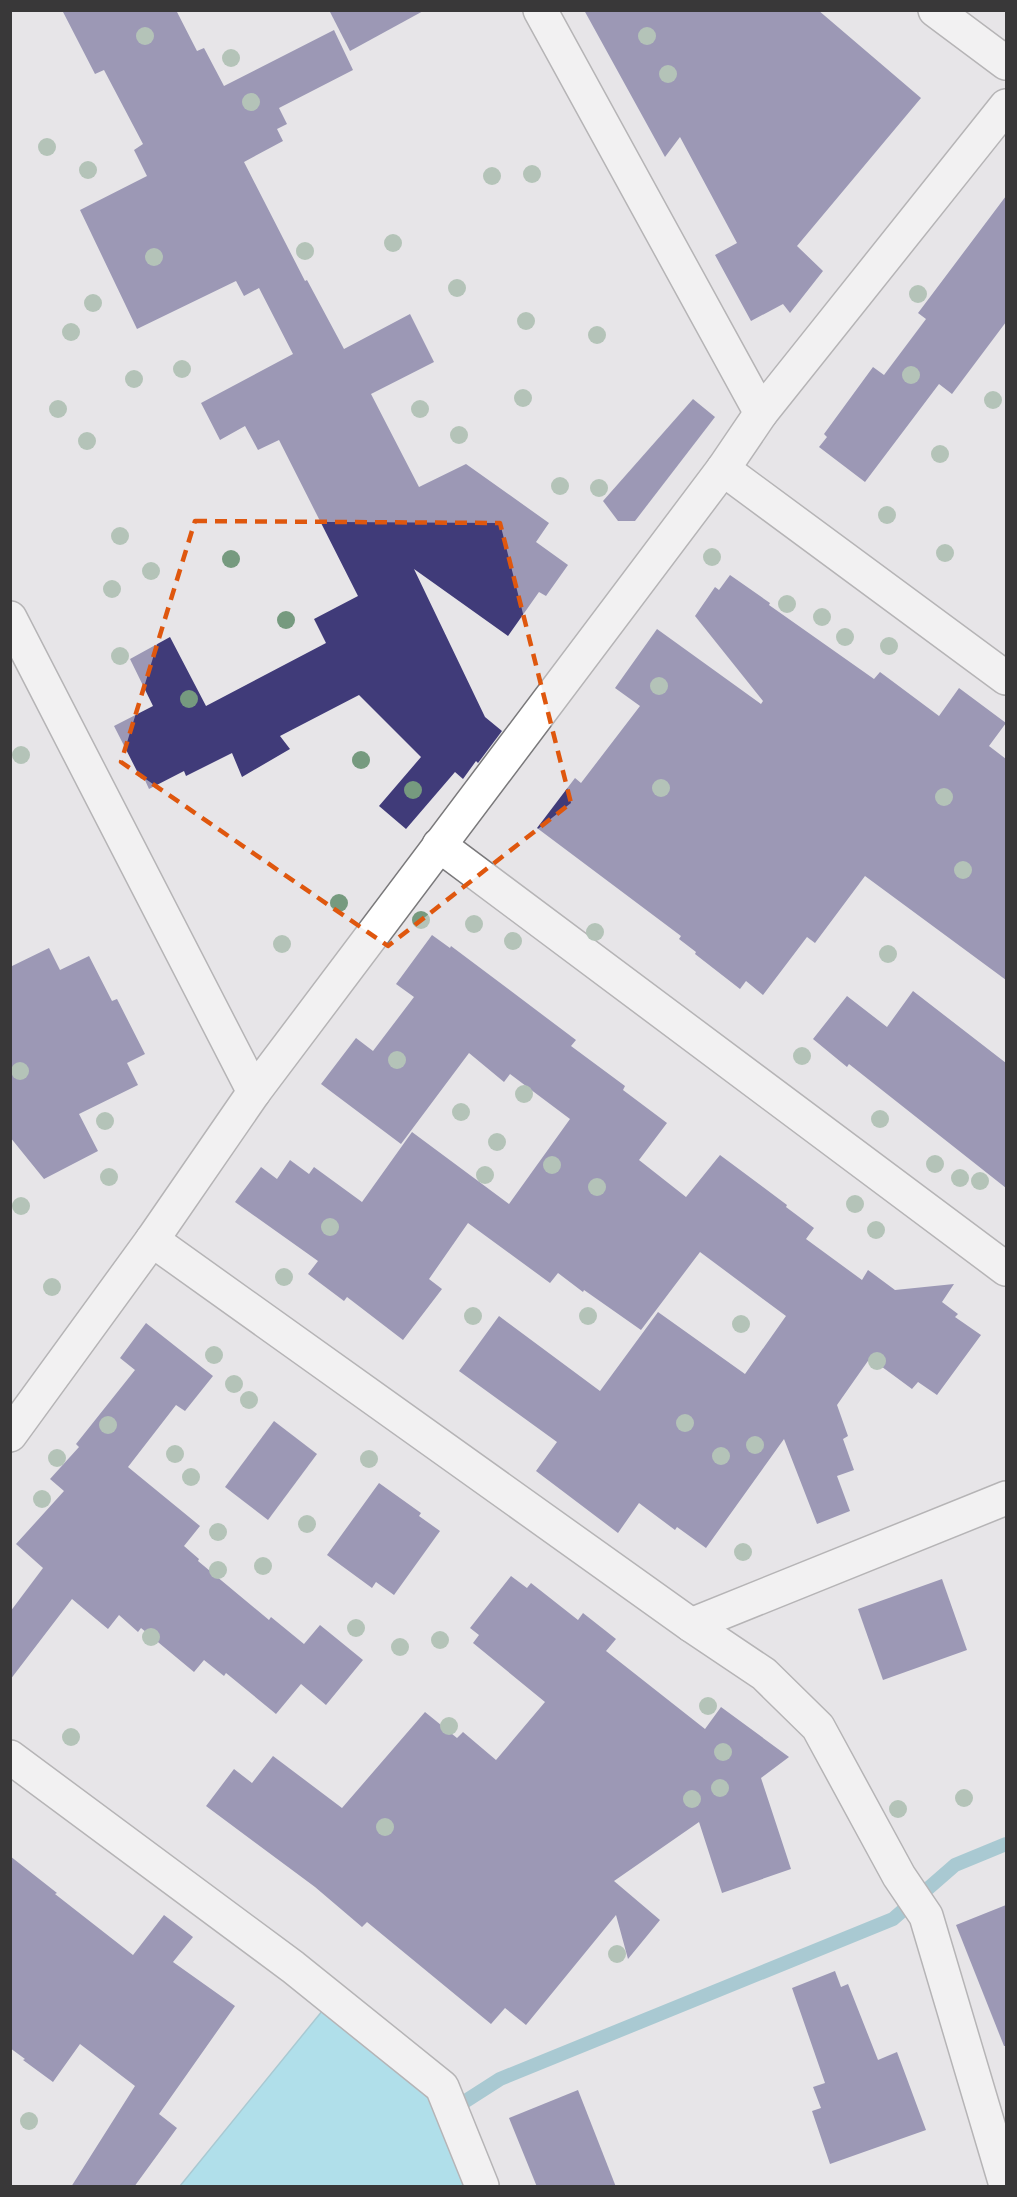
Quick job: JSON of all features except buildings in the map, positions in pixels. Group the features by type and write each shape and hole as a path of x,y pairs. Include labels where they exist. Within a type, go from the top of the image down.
{"street":[{"path":"540,10 761,412"},
{"path":"935,10 1006,63"},
{"path":"10,1435 152,1240 254,1092 723,469 761,412 1006,106"},
{"path":"723,469 1006,678"},
{"path":"10,618 254,1092"},
{"path":"439,844 1006,1269"},
{"path":"152,1240 691,1625 764,1674 818,1726 899,1876 926,1916 1006,2185"},
{"path":"691,1625 1006,1498"},
{"path":"10,1757 293,1966 442,2087 482,2187"}],"highlighted area":[{"path":"195,521 500,523 571,803 388,946 121,762"}],"water":[{"path":"327,2005 432,2092 470,2186 180,2186"}],"waterway":[{"path":"450,2111 500,2079 893,1919 955,1865 1006,1844"}]}
